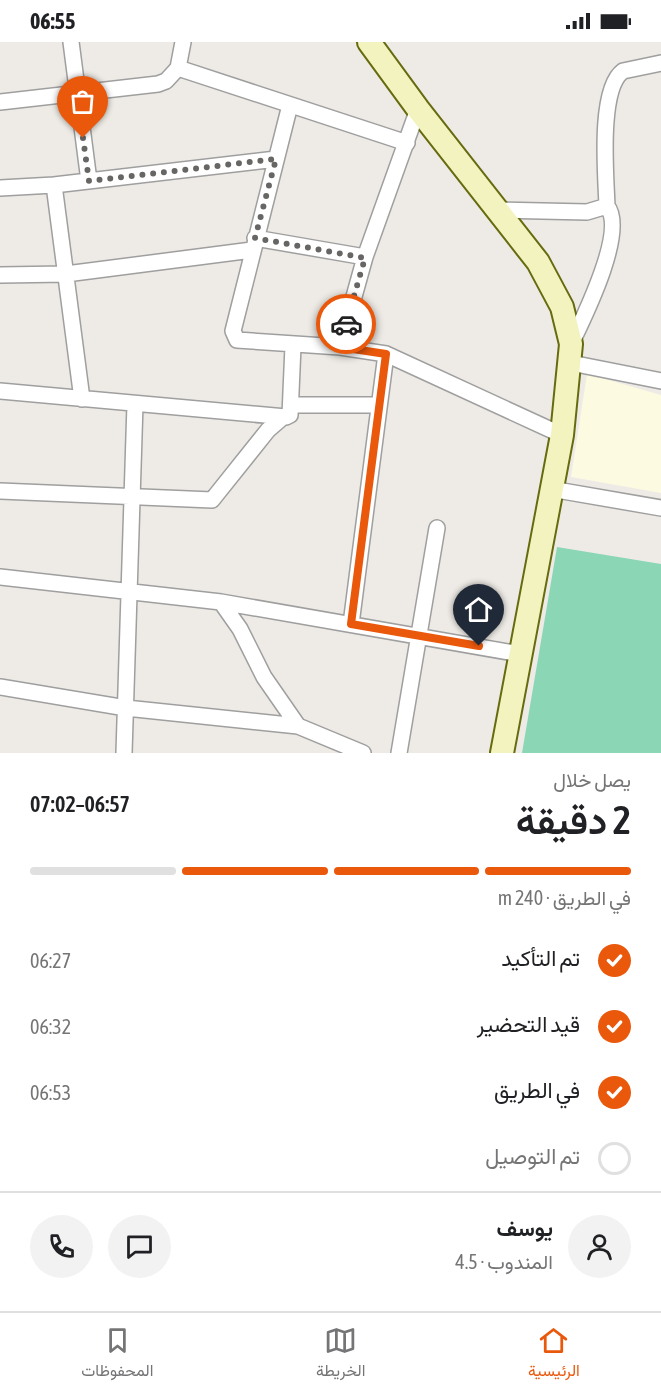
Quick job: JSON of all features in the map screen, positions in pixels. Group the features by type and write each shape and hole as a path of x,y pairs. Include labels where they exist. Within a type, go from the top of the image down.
{"street":[{"path":"71,42 89,181"},
{"path":"0,102 158,84 165,81 178,68 183,42"},
{"path":"369,42 417,109 499,210 553,286 562,307 571,353"},
{"path":"502,753 562,435 571,353 590,306 614,225 614,217 608,206 605,167 610,90 623,71 661,63"},
{"path":"178,68 406,143"},
{"path":"290,105 233,331 235,338 242,342 340,347 386,354 562,435"},
{"path":"340,347 365,258 417,109"},
{"path":"0,188 54,185 276,159"},
{"path":"54,185 82,399"},
{"path":"499,210 586,212 608,206"},
{"path":"0,276 66,274 254,244 365,258"},
{"path":"0,491 134,498 214,499 268,430 288,411 293,346"},
{"path":"571,353 661,381"},
{"path":"351,624 386,354"},
{"path":"0,391 135,404 288,411 379,405"},
{"path":"124,753 134,498 135,404"},
{"path":"551,489 661,508"},
{"path":"399,753 417,634 437,528"},
{"path":"0,577 221,602 417,634 520,654"},
{"path":"221,602 240,629 264,677 298,726"},
{"path":"0,687 126,708 298,726 363,753"}],"shaded area":[{"path":"587,374 661,395 661,493 571,477"}],"green space":[{"path":"557,547 661,564 661,753 522,753"}],"way so far":[{"path":"83,138 89,181 276,159 255,238 365,258 346,324"}],"route":[{"path":"346,324 340,347 386,354 351,624 479,646"}]}
